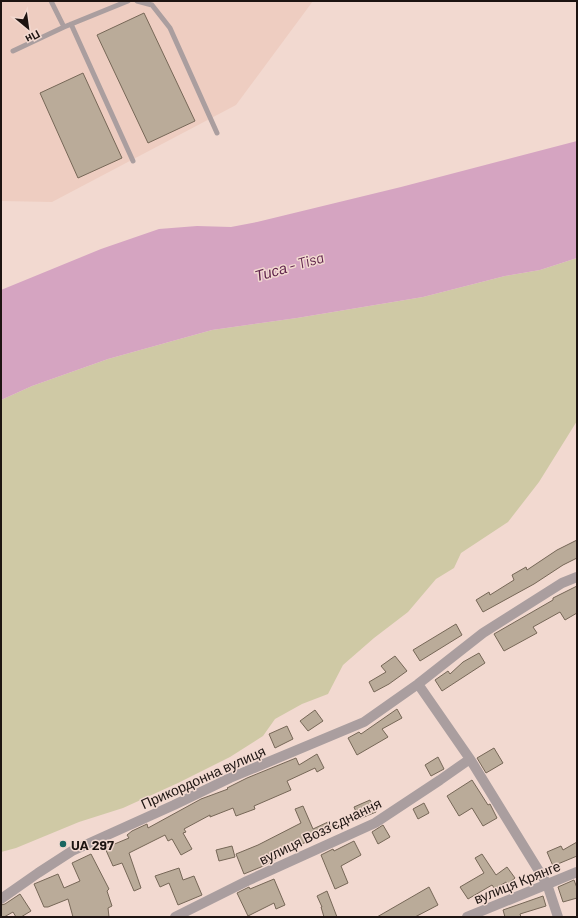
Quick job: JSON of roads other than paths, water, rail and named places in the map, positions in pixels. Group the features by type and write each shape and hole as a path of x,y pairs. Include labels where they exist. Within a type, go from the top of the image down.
{"street":[{"name":"Прикордонна вулиця","path":"1,899 38,872 72,851 174,806 230,778 364,722 418,684 483,633 562,582 577,577"},
{"path":"418,684 470,759 547,884 558,917"},
{"name":"вулиця Воззʼєднання","path":"175,917 248,881 375,823 470,759"},
{"name":"вулиця Крянге","path":"467,917 577,872"}],"lane":[{"path":"51,1 64,27"},
{"path":"13,51 64,27 128,1"},
{"path":"137,1 152,6 170,28 217,133"},
{"path":"71,24 133,162"}],"water":[{"name":"Тиса - Tisa","path":"577,141 577,258 540,270 505,276 423,297 297,318 212,330 108,359 32,386 1,400 1,290 101,249 159,229 197,226 231,227 257,222 401,187"}],"place":[{"name":"UA 297","path":"63,844"}]}
